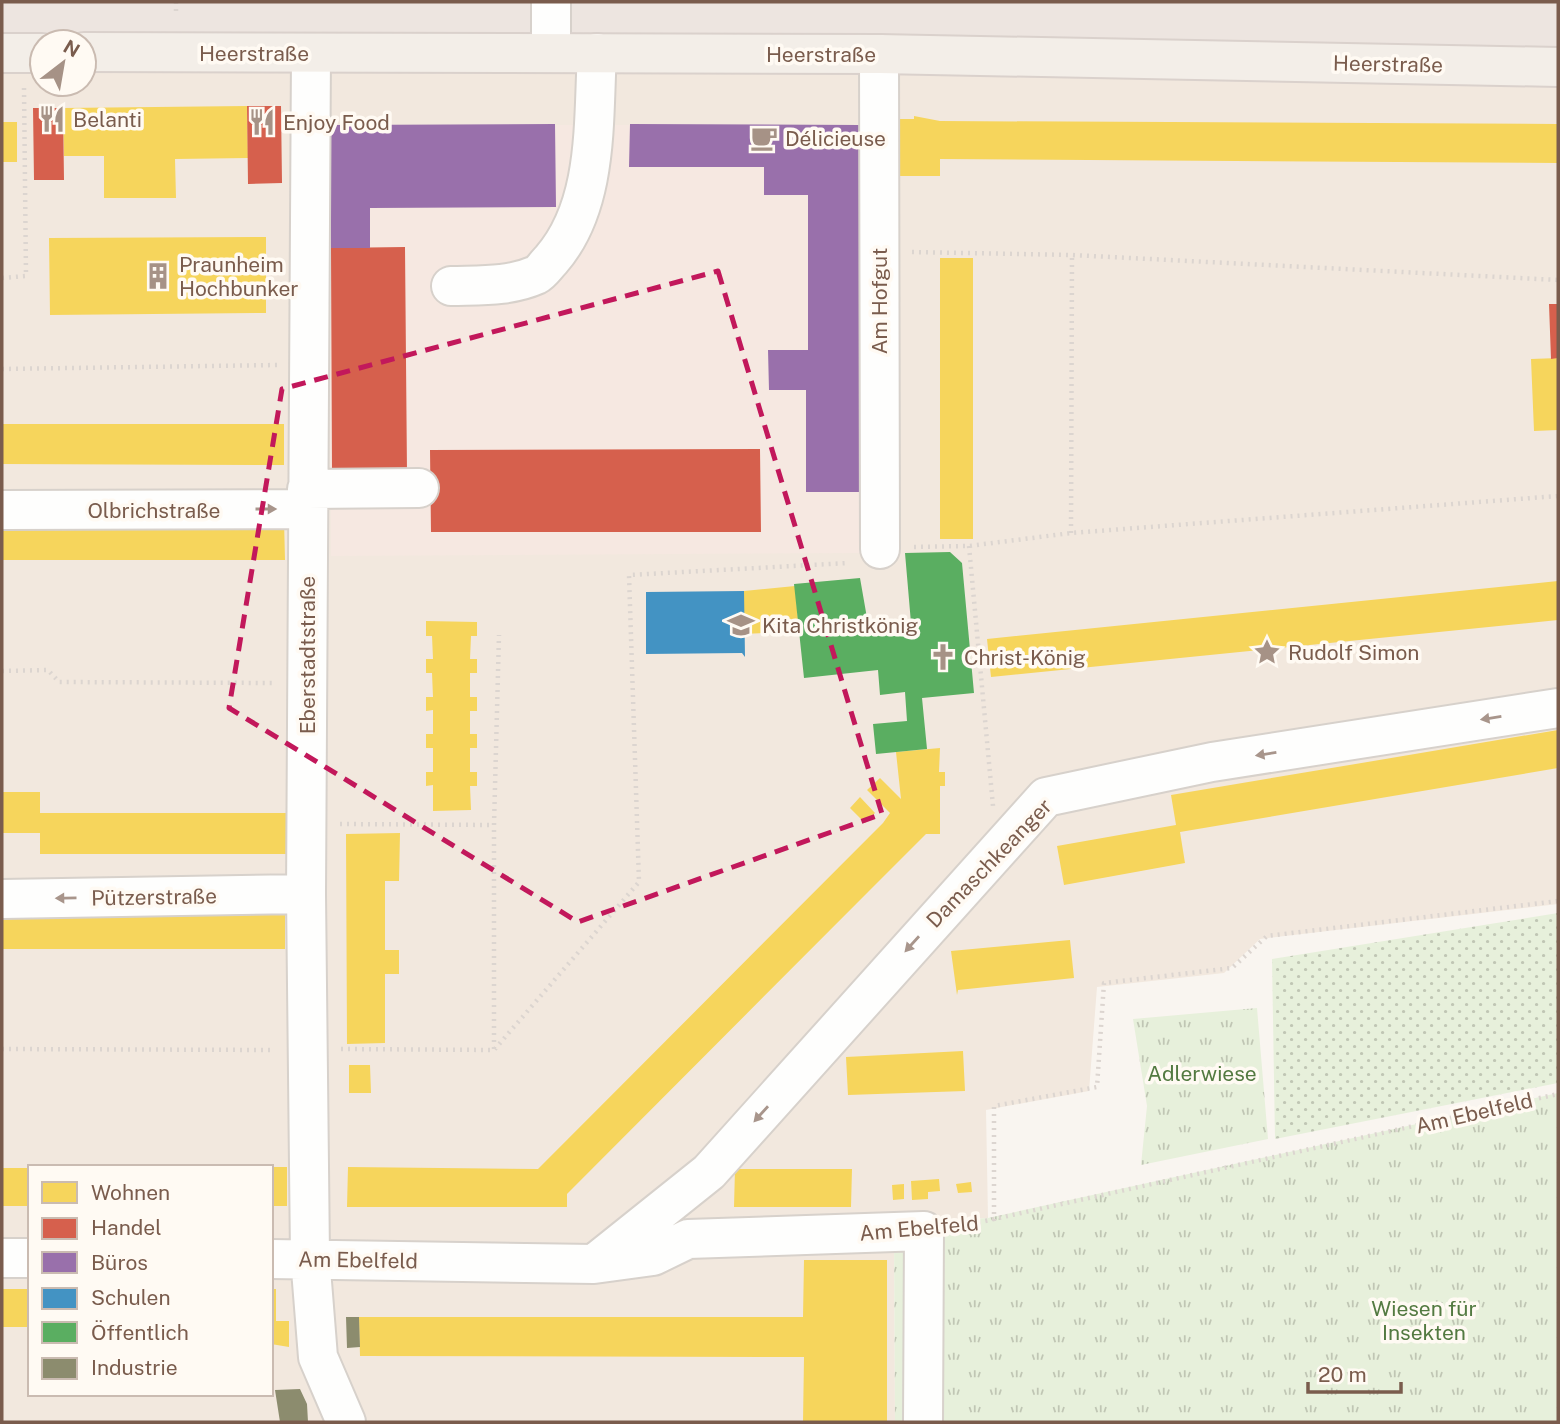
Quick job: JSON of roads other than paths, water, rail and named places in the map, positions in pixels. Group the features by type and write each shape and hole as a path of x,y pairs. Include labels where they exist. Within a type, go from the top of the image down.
{"main road":[{"name":"Heerstraße","path":"98,52 879,54 1558,67"},
{"path":"2,53 28,66"}],"street":[{"path":"551,2 551,53"},
{"name":"Eberstadtstraße","path":"311,53 306,824 310,1258 318,1357 346,1422"},
{"path":"451,286 510,284 539,274 565,244 579,209 591,166 597,53"},
{"name":"Am Hofgut","path":"879,54 880,549"},
{"name":"Olbrichstraße","path":"2,510 307,499 419,488"},
{"name":"Damaschkeanger","path":"594,1264 709,1172 996,849 1046,797 1212,762 1558,708"},
{"name":"Pützerstraße","path":"2,899 306,894"},
{"name":"Am Ebelfeld","path":"273,1259 594,1264 653,1256 688,1239 924,1231 923,1422"},
{"path":"2,1258 28,1258"}],"place":[{"name":"Belanti","path":"52,119"},
{"name":"Enjoy Food","path":"262,122"},
{"name":"Délicieuse","path":"764,138"},
{"name":"Praunheim Hochbunker","path":"158,276"},
{"name":"Kita Christkönig","path":"741,625"},
{"name":"Rudolf Simon","path":"1267,652"},
{"name":"Christ-König","path":"943,657"}],"park label":[{"name":"Adlerwiese","path":"1202,1073"},
{"name":"Wiesen für Insekten","path":"1424,1320"}]}
